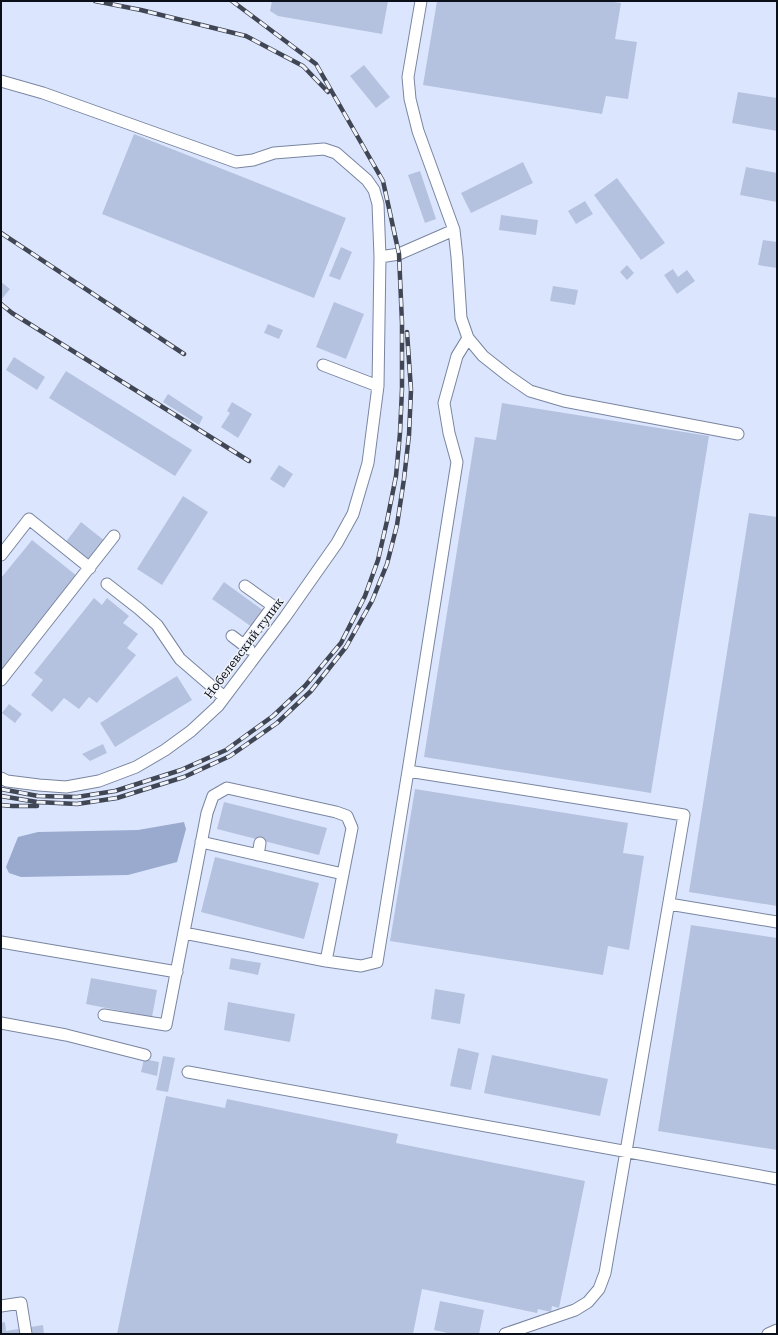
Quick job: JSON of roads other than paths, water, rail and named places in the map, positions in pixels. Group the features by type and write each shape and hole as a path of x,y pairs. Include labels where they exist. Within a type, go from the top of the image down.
{"street":[{"path":"421,1 408,77 410,99 418,131 454,230 462,318 468,338 483,356 530,391 564,401 738,434"},
{"name":"Нобелевский тупик","path":"1,81 43,94 236,162 252,160 274,153 324,149 336,154 367,180 374,190 378,204 380,257 378,386 368,463 353,514 337,543 286,617 218,706 191,731 165,750 136,767 99,781 66,787 39,785 1,778"},
{"path":"380,257 399,254 454,230"},
{"path":"184,933 326,961 361,966 377,962 457,462 449,433 444,403 457,356 468,338"},
{"path":"322,365 378,386"},
{"path":"1,555 29,519 90,568"},
{"path":"1,680 114,536"},
{"path":"107,584 157,625 180,659 224,697"},
{"path":"244,645 273,606 245,586"},
{"path":"232,636 257,654"},
{"path":"408,771 684,815 605,1273 599,1289 588,1302 575,1310 505,1334"},
{"path":"104,1015 166,1025 207,813 213,796 228,788 336,812 347,816 352,828 326,961"},
{"path":"201,842 343,874"},
{"path":"258,855 260,842"},
{"path":"669,904 777,922"},
{"path":"1,942 177,972"},
{"path":"1,1023 66,1035 145,1055"},
{"path":"188,1072 777,1179"},
{"path":"1,1306 21,1303 26,1334"},
{"path":"768,1334 777,1330"}],"water":[{"path":"184,822 186,829 177,862 128,875 21,877 9,873 6,867 18,837 38,832 138,830"}],"railway":[{"path":"95,1 141,10 246,36 303,66 328,92"},
{"path":"1,789 38,796 77,797 115,791 181,770 226,750 273,716 305,686 341,643 365,596 378,560 396,476 402,389 402,323 399,254 383,181 316,64 232,1"},
{"path":"1,233 184,354"},
{"path":"1,304 12,313 249,461"},
{"path":"1,796 37,802 77,804 117,798 184,777 230,756 277,723 311,691 346,647 372,601 387,564 397,525 409,435 411,390 407,332"},
{"path":"1,805 37,806"}]}
